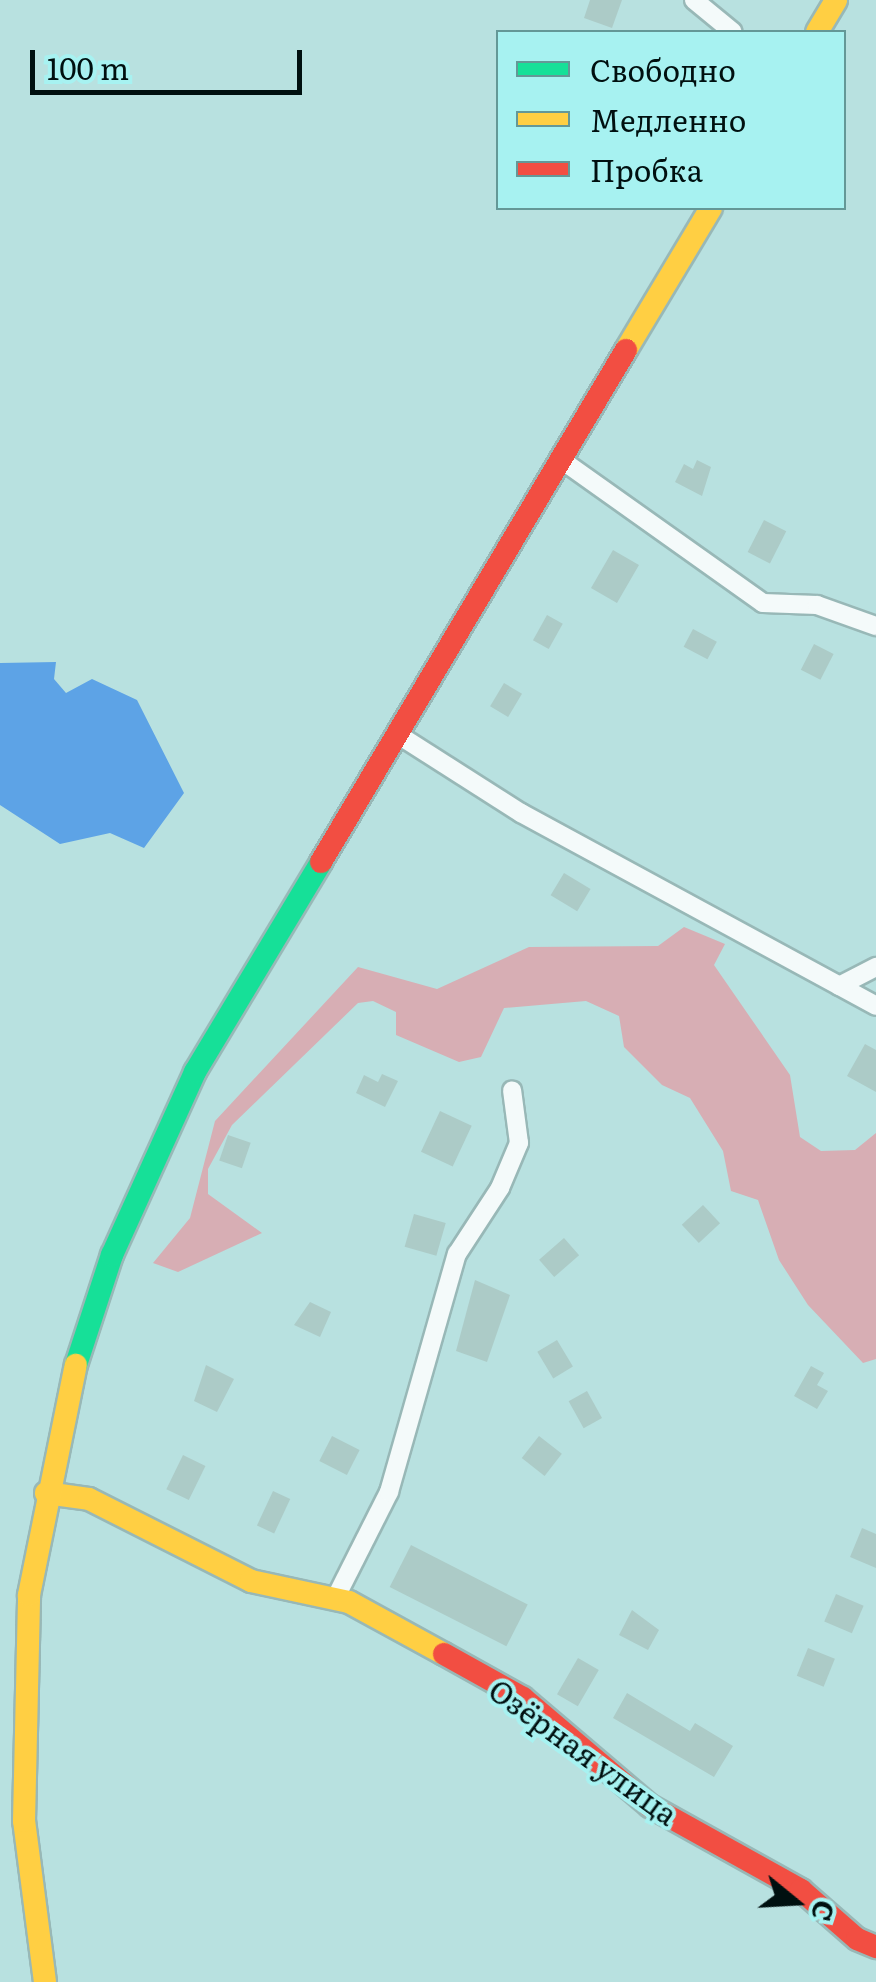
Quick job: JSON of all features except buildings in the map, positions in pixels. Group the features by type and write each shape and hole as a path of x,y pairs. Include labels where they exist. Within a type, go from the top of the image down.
{"street":[{"path":"694,0 731,30"},
{"path":"818,30 836,0"},
{"path":"44,1982 24,1821 29,1595 46,1493 76,1364 137,1197 195,1072 710,210"},
{"path":"563,461 763,603 816,605 876,626"},
{"path":"397,734 521,813 876,1006"},
{"path":"839,986 876,967"},
{"path":"336,1597 388,1492 456,1254 500,1188 519,1143 512,1090"},
{"name":"Озёрная улица","path":"46,1493 88,1499 251,1580 336,1597 524,1698 650,1806 801,1890 857,1939 876,1947"}],"shaded area":[{"path":"684,927 725,944 714,965 790,1075 800,1137 821,1151 855,1150 876,1133 876,1359 863,1363 808,1305 779,1260 758,1200 731,1191 723,1151 690,1098 662,1085 624,1047 619,1016 586,1001 504,1008 481,1057 459,1062 396,1035 396,1012 373,1001 358,1003 232,1125 208,1169 208,1194 262,1233 178,1272 153,1263 190,1218 215,1121 358,967 437,989 529,947 658,946"}],"water":[{"path":"56,662 54,679 66,693 92,679 137,700 184,793 144,848 110,833 60,844 0,805 0,663"}],"traffic: fast":[{"path":"76,1365 112,1255 195,1072 321,862"}],"traffic: slow":[{"path":"818,30 836,0"},
{"path":"626,350 710,210"},
{"path":"45,1982 24,1821 29,1595 76,1365"},
{"path":"46,1493 89,1499 251,1581 349,1602 444,1654"}],"traffic: jam":[{"path":"321,862 626,350"},
{"path":"444,1654 523,1698 650,1806 801,1890 857,1939 876,1947"}]}
